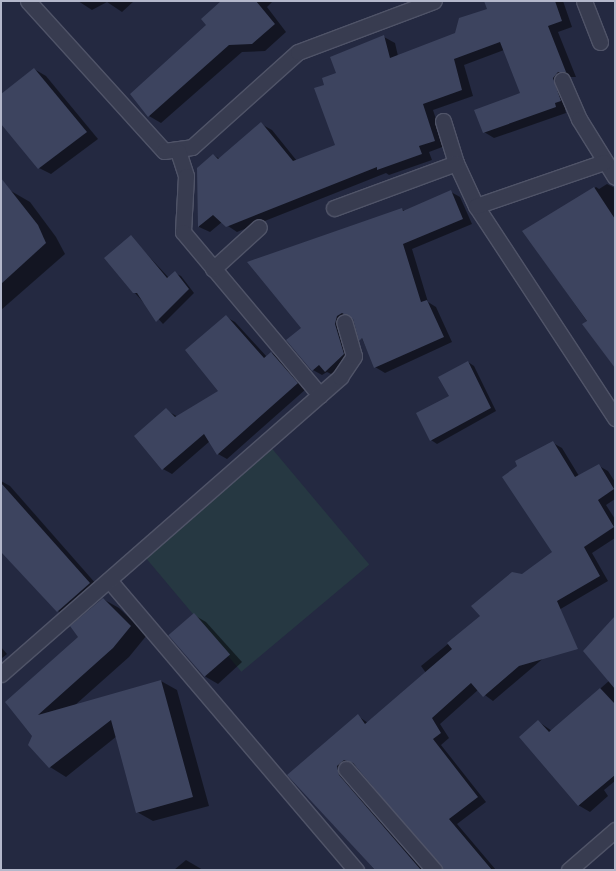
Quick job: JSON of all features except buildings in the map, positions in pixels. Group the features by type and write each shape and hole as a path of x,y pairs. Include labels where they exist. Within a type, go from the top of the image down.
{"street":[{"path":"28,1 164,151 178,151 192,147 298,52 434,1"},
{"path":"584,1 600,42"},
{"path":"562,80 579,119 615,177"},
{"path":"443,121 456,164 476,206 615,418"},
{"path":"178,151 186,176 183,232 320,395"},
{"path":"476,206 604,162"},
{"path":"334,208 456,164"},
{"path":"214,269 260,227"},
{"path":"1,674 320,395 347,369 354,356 344,322"},
{"path":"109,580 356,870"},
{"path":"346,769 434,870"},
{"path":"569,870 615,830"}],"shaded area":[{"path":"269,445 369,565 241,672 141,552"}]}
